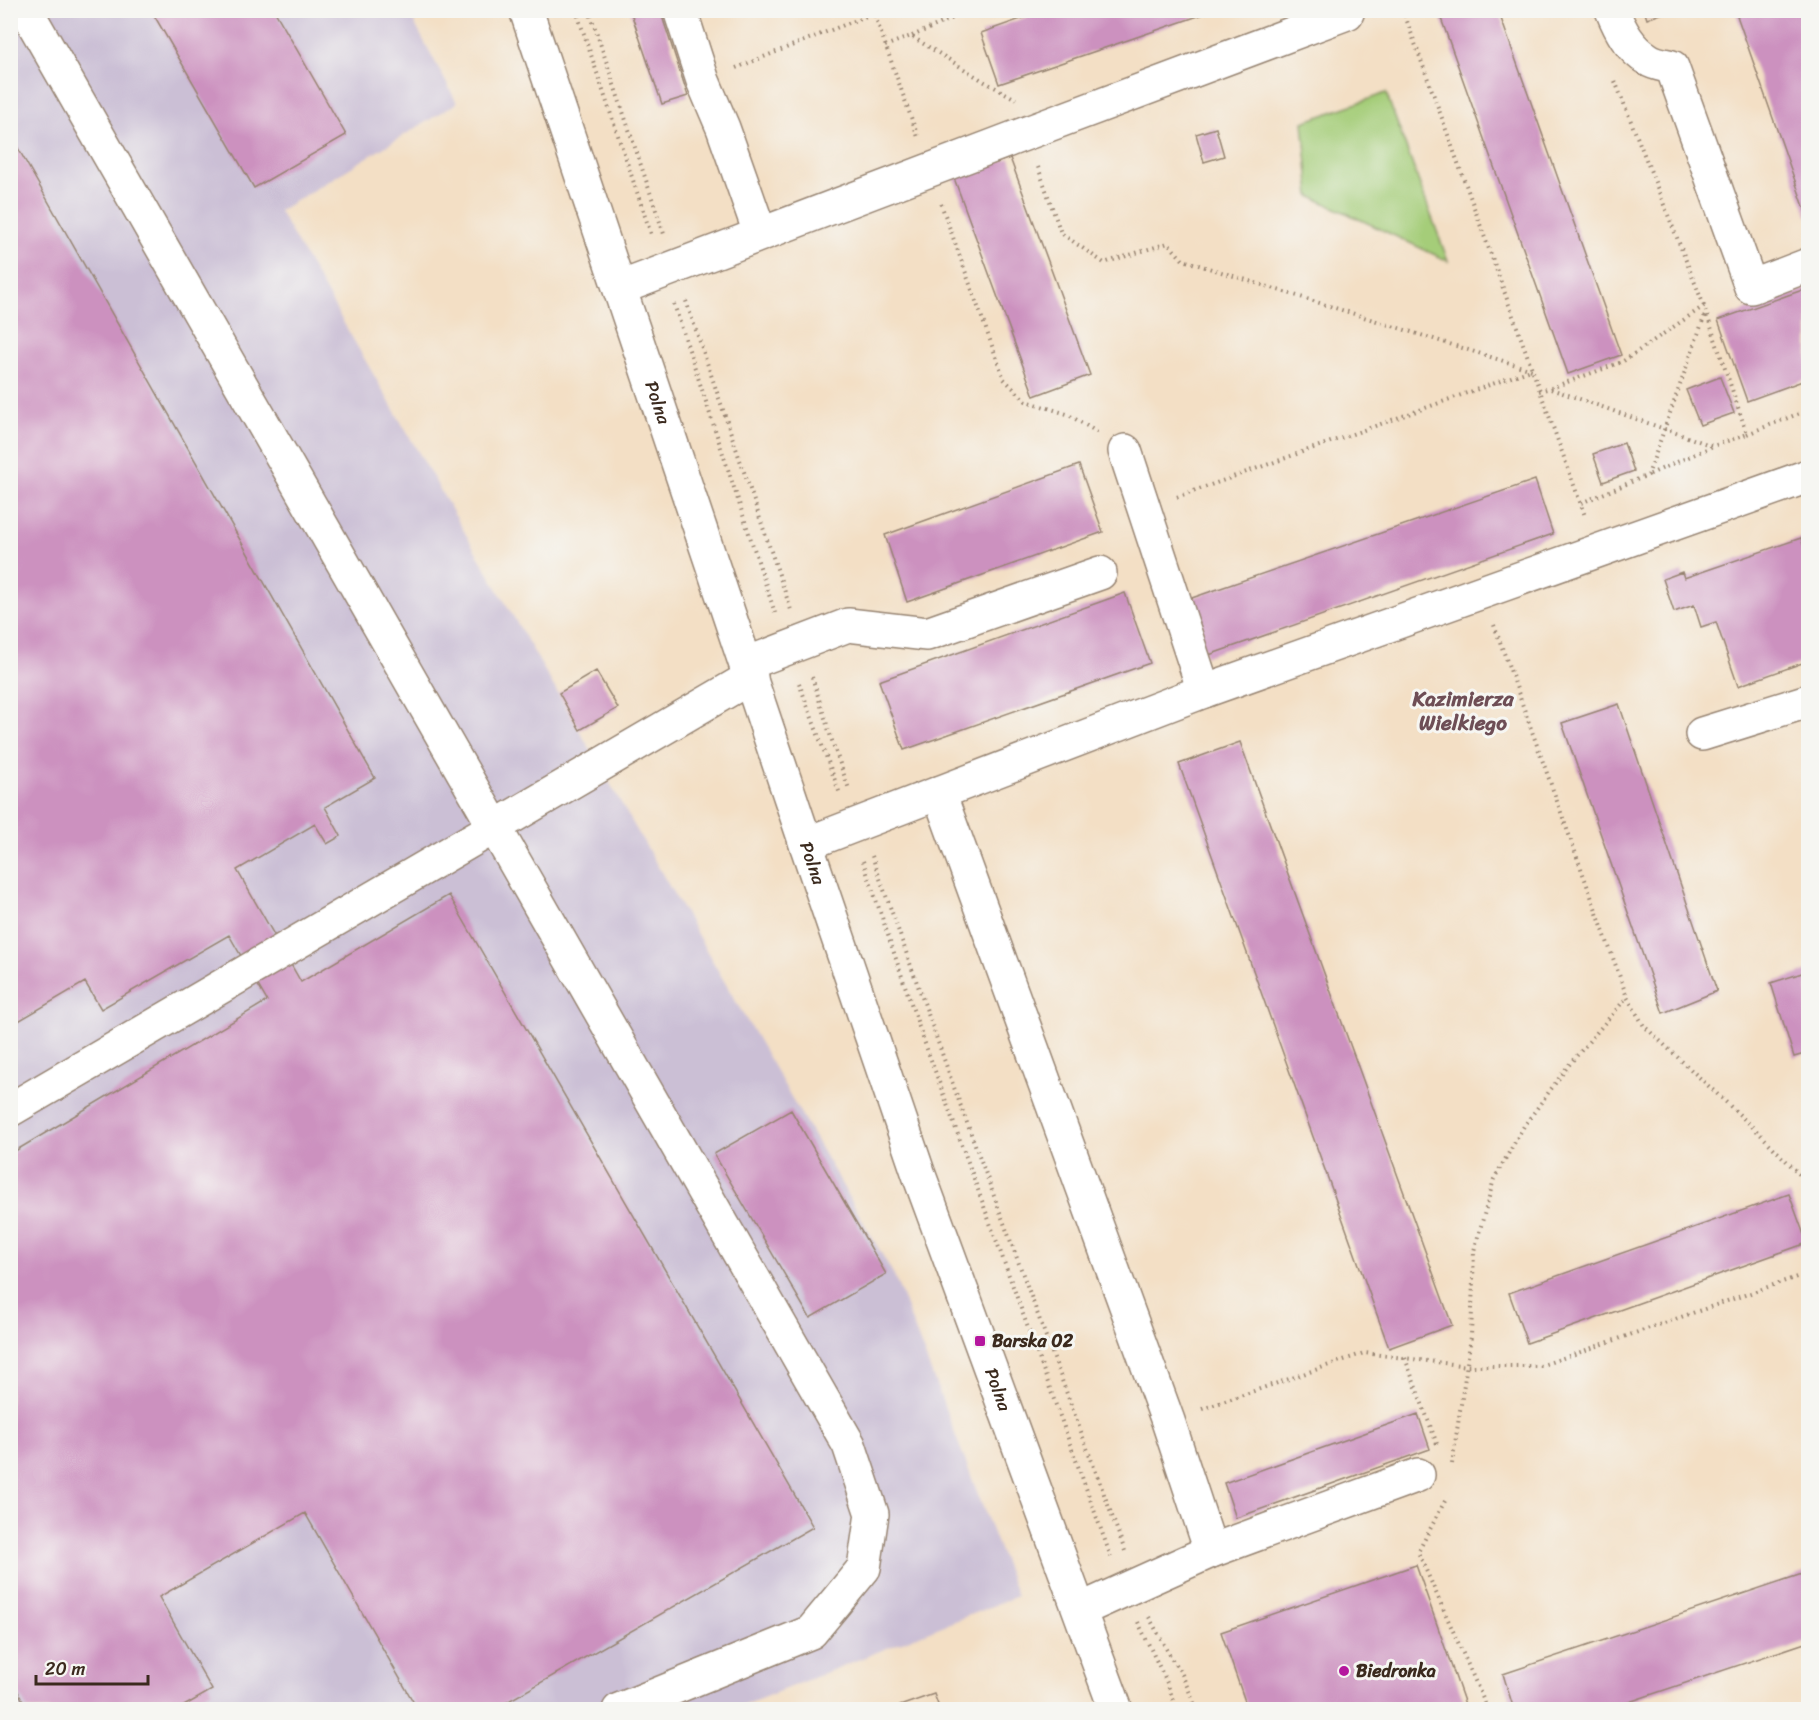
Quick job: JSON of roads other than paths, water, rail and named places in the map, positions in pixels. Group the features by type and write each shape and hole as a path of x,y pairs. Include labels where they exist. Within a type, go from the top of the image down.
{"street":[{"path":"26,10 849,1445 872,1514 864,1568 811,1632 619,1710"},
{"name":"Polna","path":"526,10 920,1175 1116,1710"},
{"path":"680,10 703,81 723,128 760,233"},
{"path":"620,288 929,169 1347,13 1348,10"},
{"path":"1612,10 1620,32 1635,48 1650,61 1672,67 1751,287 1809,265"},
{"path":"1125,451 1204,691"},
{"path":"807,844 1204,691 1809,476"},
{"path":"10,1110 495,827 748,670 794,646 848,625 927,634 1100,573"},
{"path":"1702,734 1809,701"},
{"path":"939,793 1168,1421 1211,1551"},
{"path":"1080,1610 1211,1551 1418,1475"}],"place":[{"name":"Barska 02","path":"980,1341"},
{"name":"Biedronka","path":"1344,1671"}],"district":[{"name":"Kazimierza Wielkiego","path":"1463,711"}]}
